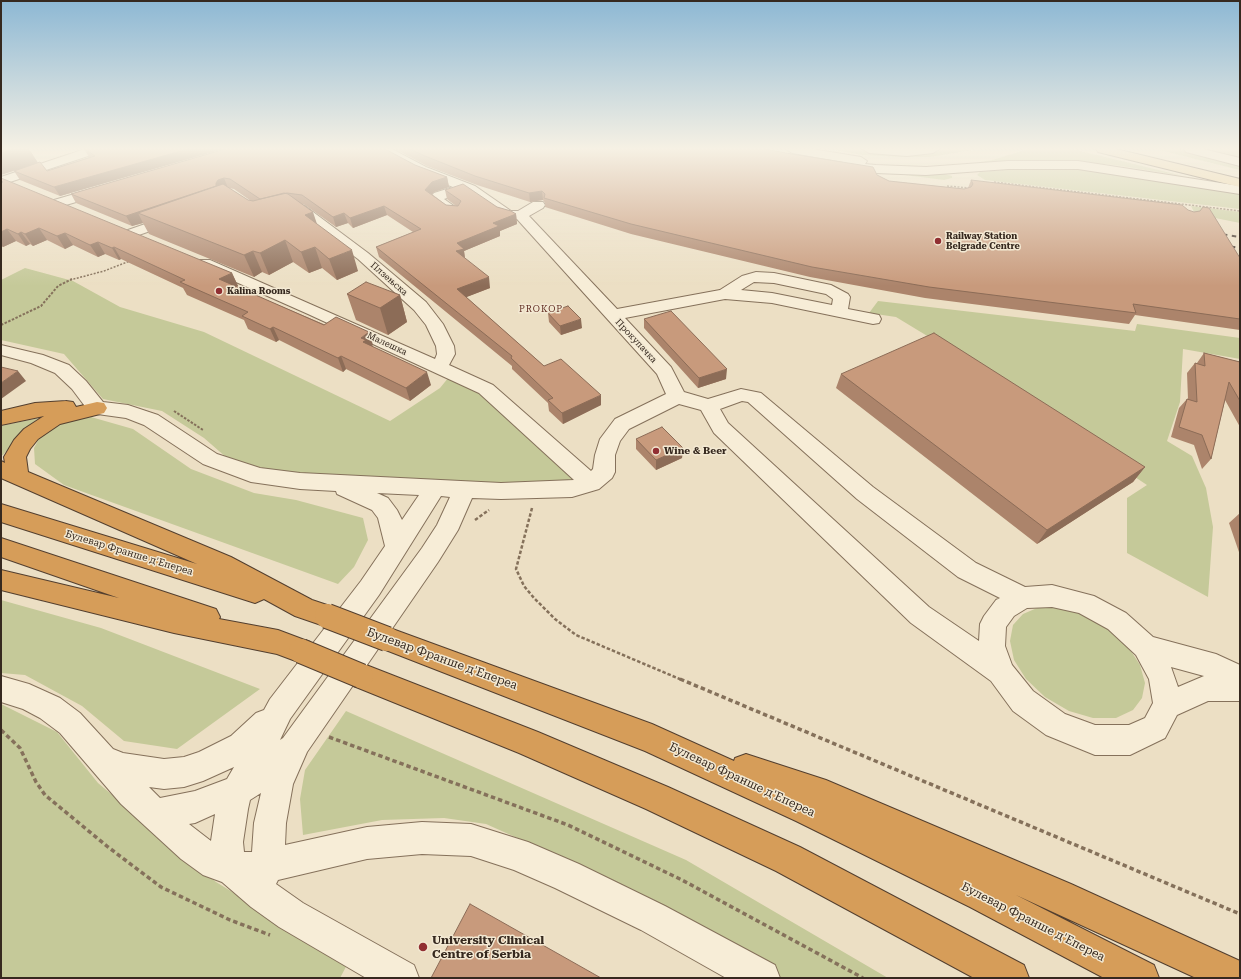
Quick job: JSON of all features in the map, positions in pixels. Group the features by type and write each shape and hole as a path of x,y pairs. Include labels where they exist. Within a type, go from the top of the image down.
{"highway":[{"path":"1,418 55,408 97,408"},
{"path":"11,473 17,471 15,457 21,446 31,434 53,419 97,408"},
{"path":"11,473 222,564 304,608"},
{"name":"Булевар Франше д'Епереа","path":"1,512 328,616 652,739 807,810 982,895 1141,978"},
{"path":"1,547 289,646 528,742 657,798 788,859 1011,978"},
{"path":"1,580 174,622 289,646"},
{"path":"652,739 826,795 1059,896 1236,978"},
{"path":"921,930 985,978"}],"street":[{"path":"59,203 87,195"},
{"path":"443,195 436,199 454,211"},
{"path":"479,195 504,213 521,215 538,205"},
{"path":"45,197 82,212"},
{"name":"Плзењска","path":"280,212 291,208 300,209 363,256 420,306 434,324 445,346 446,354 443,361 437,367"},
{"path":"152,241 126,230 190,212"},
{"name":"Прокупачка","path":"521,215 664,371 674,386 676,396"},
{"name":"Малешка","path":"192,258 306,306 486,389 495,395 590,483"},
{"path":"612,315 725,294 757,296 873,319"},
{"path":"1,350 37,359 62,369 79,385 97,408 128,412 151,420 170,431 210,460 230,467 278,479 320,482 501,492 572,489 590,483 604,472 605,455 610,439 622,424 670,401 676,396 708,406 741,396 754,397 865,493 961,565 1024,598"},
{"path":"708,406 721,428 920,615 1001,672 1023,701 1056,725 1094,740 1130,740 1155,728 1167,705 1162,676 1145,647 1117,621 1085,604 1052,596 1024,598 1005,608 993,624 992,646 1001,672"},
{"path":"320,482 352,490 380,504 389,516 397,548"},
{"path":"401,978 291,915 251,874 228,855 227,842 232,809 238,790 280,709 370,588 435,488"},
{"path":"251,874 270,823 278,784 284,768 310,739 430,555 446,530 465,490"},
{"path":"1145,647 1216,667 1240,678"},
{"path":"1167,705 1207,688 1240,688"},
{"path":"1,689 18,692 50,708 70,723 101,759 154,815 203,857 215,863 251,874 368,843 422,838 471,840 516,854 567,876 653,918 762,978"},
{"path":"101,759 121,768 138,771 164,774 184,772 203,766 241,746 280,709"},
{"path":"154,815 195,807 238,790 310,739"}],"path":[{"path":"1106,195 1240,211"},
{"path":"1,325 41,306 58,286 74,278 104,271 135,259"},
{"path":"173,410 205,432"},
{"path":"525,506 532,508 516,569 524,586 534,598 555,619 576,635 1240,914"},
{"path":"1,730 20,748 36,782 46,795 102,843 161,887 230,920 278,938"},
{"path":"310,739 568,826 682,880 863,978"}],"green space":[{"path":"1114,195 1240,195 1240,209"},
{"path":"1191,206 1240,212 1240,223 1195,214"},
{"path":"25,268 73,281 120,307 204,332 390,421 440,388 453,372 498,393 578,483 497,486 311,475 266,469 227,458 204,438 162,411 103,399 64,354 1,340 1,280"},
{"path":"878,301 1135,331 1137,324 1240,338 1240,359 1183,349 1180,402 1167,441 1192,456 1206,488 1213,527 1208,597 1127,553 1127,498 1147,485 1076,438 985,371 896,317 869,313"},
{"path":"91,417 133,429 191,469 254,493 296,500 363,518 368,540 354,567 338,584 64,485 35,464 34,448 41,435 56,424"},
{"path":"39,418 26,428 3,455 1,455 1,426"},
{"path":"1,600 101,628 260,689 177,749 124,741 82,706 25,675 1,673"},
{"path":"1055,607 1074,611 1095,619 1113,632 1129,648 1140,665 1145,683 1142,698 1133,710 1116,718 1093,718 1069,711 1045,697 1026,679 1014,660 1010,641 1013,625 1023,614 1037,608"},
{"path":"1,704 57,732 98,783 216,882 348,963 340,978 1,978"},
{"path":"346,711 686,860 888,978 782,978 551,853 486,824 444,818 382,820 303,835 300,799 305,770"}],"building":[{"path":"1,195 42,195 232,273 219,279 324,325 336,317 369,332 361,338 366,340 363,342 427,372 406,388 341,356 338,358 273,327 270,329 242,316 248,312 180,282 185,280 114,247 112,248 98,242 90,245 65,233 57,236 39,228 25,234 21,232 18,234 7,229 1,232"},
{"path":"73,195 190,195 126,216"},
{"path":"192,195 240,195 248,200 253,201 277,195 289,195 313,212 305,215 352,250 329,259 315,247 301,252 285,240 260,253 253,251 244,255 138,213"},
{"path":"254,195 279,195 260,199"},
{"path":"300,195 432,195 446,205 458,206 461,201 452,195 479,195 497,207 516,214 493,223 499,226 457,243 464,249 456,251 489,277 457,289 544,366 561,359 601,395 562,413 548,400 553,398 511,358 512,356 376,247 421,229 384,206 350,218 344,213 333,217"},
{"name":"Railway Station Belgrade Centre","path":"545,195 1095,195 1182,205 1188,210 1194,212 1200,211 1203,207 1209,208 1240,258 1240,319 1133,304 1136,313 929,287 812,267 631,224 544,198"},
{"path":"366,282 400,295 380,308 347,294"},
{"path":"568,306 581,319 560,326 548,313"},
{"path":"671,311 727,369 699,378 644,319"},
{"path":"934,333 1145,467 1047,530 841,374"},
{"path":"1204,353 1240,362 1240,401 1229,382 1211,459 1202,435 1179,427 1187,399 1197,402 1195,363 1205,366"},
{"path":"1,367 18,371 1,383"},
{"path":"662,427 683,448 656,460 636,439"},
{"path":"470,904 601,978 431,978"}],"railway":[{"path":"1214,233 1240,237"},
{"path":"1222,245 1240,248"}],"place":[{"name":"Railway Station Belgrade Centre","path":"938,241"},
{"name":"Kalina Rooms","path":"219,291"},
{"name":"Wine & Beer","path":"656,451"},
{"name":"University Clinical Centre of Serbia","path":"423,947"}],"district":[{"name":"PROKOP","path":"541,309"}]}
